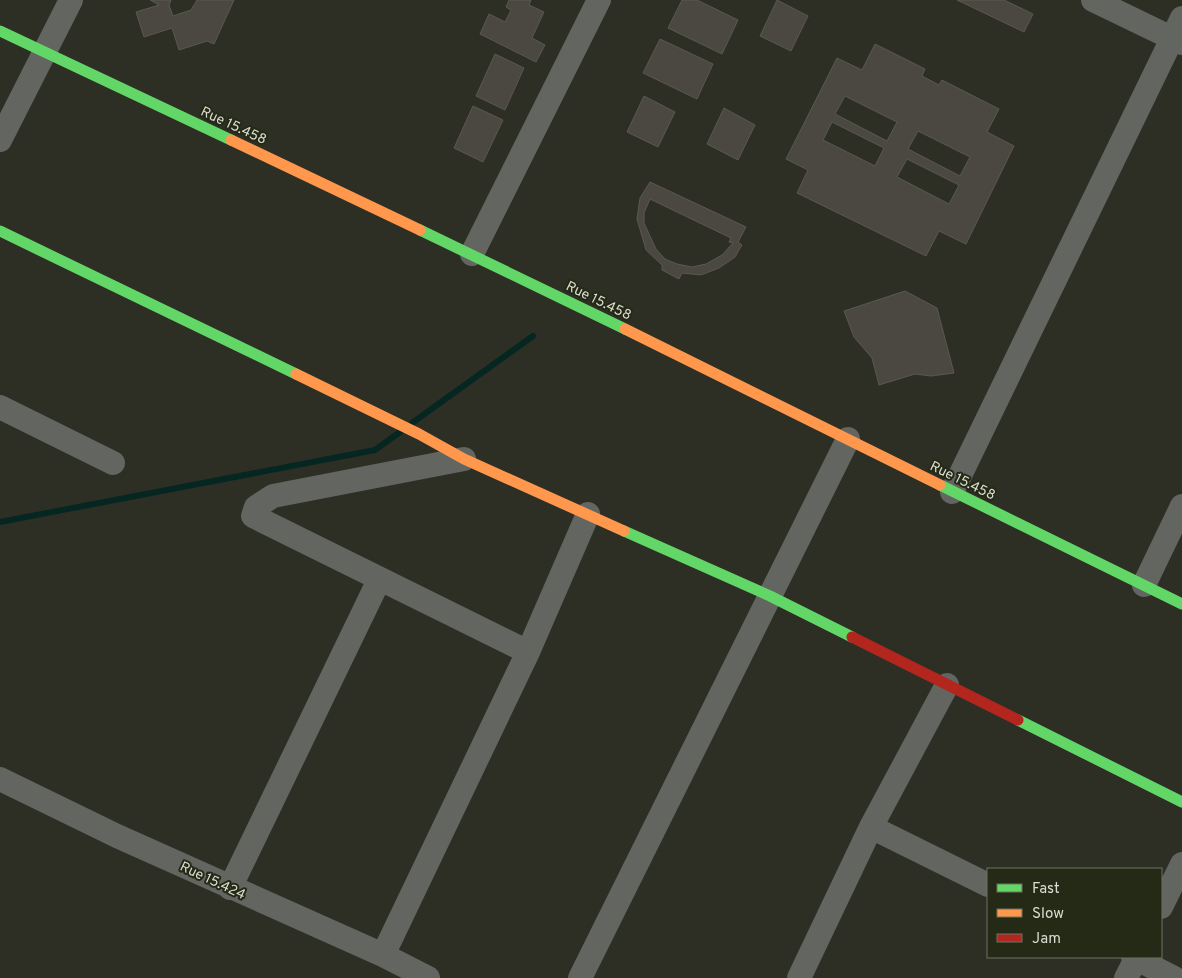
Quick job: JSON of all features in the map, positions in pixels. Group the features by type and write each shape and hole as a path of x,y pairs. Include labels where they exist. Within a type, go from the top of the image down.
{"main road":[{"name":"Rue 15.458","path":"0,31 472,254 1182,604"},
{"path":"0,231 419,434 464,459 770,596 1182,802"}],"street":[{"path":"0,140 70,0"},
{"path":"472,254 599,0"},
{"path":"952,492 1179,33 1093,0"},
{"path":"0,407 113,463"},
{"path":"580,978 848,439"},
{"path":"464,459 272,496 254,510 252,514 255,519 528,652"},
{"path":"1144,585 1182,506"},
{"path":"383,956 528,652 588,514"},
{"path":"230,888 379,580"},
{"path":"805,976 871,827 947,685"},
{"name":"Rue 15.424","path":"0,779 117,836 428,978"},
{"path":"871,827 987,885"},
{"path":"1162,905 1182,864"},
{"path":"1133,962 1174,978"}],"building":[{"path":"150,0 171,0 169,5 173,16 191,10 197,0 234,0 214,44 207,41 179,50 172,28 144,37 136,12 159,5"},
{"path":"509,0 531,0 529,5 544,12 532,38 545,45 536,62 480,34 489,14 505,22 511,10 506,7"},
{"path":"682,0 697,0 738,20 722,54 668,28"},
{"path":"777,0 808,16 791,51 760,36"},
{"path":"957,0 1004,0 1033,14 1024,32"},
{"path":"660,39 713,64 697,99 643,73"},
{"path":"875,44 925,69 922,76 939,85 942,80 999,109 987,132 1014,146 966,244 939,231 926,256 797,193 808,170 786,159 837,58 862,70","holes":["845,96 897,122 887,141 835,114","832,122 884,148 875,166 823,140","918,131 970,157 960,176 908,149","907,159 959,185 949,204 897,177"]},
{"path":"495,54 524,68 505,110 476,96"},
{"path":"644,96 675,112 658,147 627,132"},
{"path":"473,106 503,120 483,162 454,148"},
{"path":"724,108 755,125 738,160 707,144"},
{"path":"650,182 746,227 738,242 742,245 735,257 719,268 701,275 682,273 679,279 662,270 662,265 646,250 637,219 640,198","holes":["650,199 731,238 729,242 733,243 722,255 706,264 692,267 677,264 665,259 656,249 644,223 644,213"]},
{"path":"905,291 937,308 954,373 931,376 915,374 879,385 872,358 854,337 844,311"}],"waterway":[{"path":"412,423 533,336"},
{"path":"0,522 375,450 400,432"}],"traffic: fast":[{"path":"0,31 231,140"},
{"path":"420,230 625,329"},
{"path":"0,231 296,374"},
{"path":"940,485 1182,604"},
{"path":"624,531 770,596 852,637"},
{"path":"1018,720 1182,802"}],"traffic: slow":[{"path":"231,140 420,230"},
{"path":"625,329 940,485"},
{"path":"296,374 419,434 464,459 624,531"}],"traffic: jam":[{"path":"852,637 1018,720"}]}
